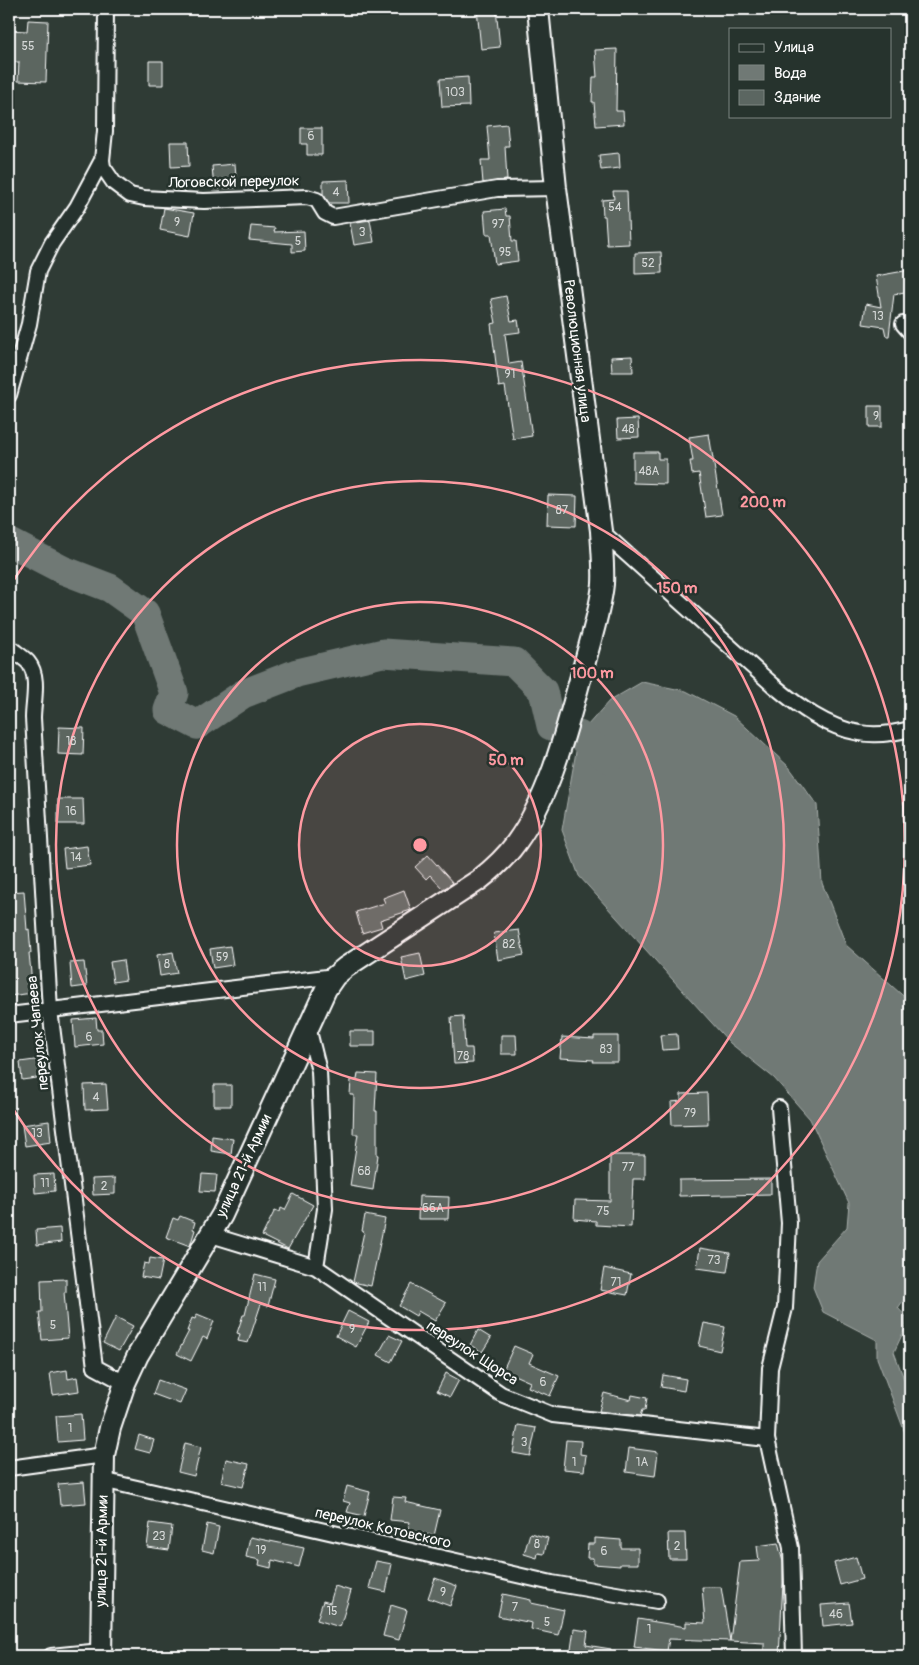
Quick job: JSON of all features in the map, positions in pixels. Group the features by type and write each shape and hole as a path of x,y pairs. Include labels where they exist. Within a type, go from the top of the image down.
{"main road":[{"name":"Революционная улица","path":"538,9 556,188 601,531 604,570 601,598 577,690 555,763"},
{"name":"улица 21-й Армии","path":"101,1653 102,1480 104,1455 110,1428 125,1382 138,1355 211,1235 234,1191 326,989 336,976 361,957 461,893 492,870 517,843 540,799 555,763"}],"street":[{"path":"9,395 29,324 38,271 52,242 77,207 102,160 105,131 106,9"},
{"name":"Логовской переулок","path":"102,160 103,167 108,176 120,189 130,195 153,199 204,201 308,197 316,200 325,213 333,217 497,189 556,188"},
{"path":"601,531 773,685 810,713 845,730 862,734 889,733 910,729"},
{"name":"переулок Чапаева","path":"9,648 28,662 35,677 33,718 50,1010 95,1367 125,1382"},
{"path":"9,1015 336,976"},
{"path":"308,1027 319,1071 325,1209 316,1267"},
{"path":"779,1108 789,1223 785,1308 770,1368 766,1439 791,1548 794,1656"},
{"name":"переулок Щорса","path":"211,1235 316,1267 501,1394 553,1416 766,1439"},
{"path":"9,1468 104,1455"},
{"name":"переулок Котовского","path":"102,1480 552,1583 656,1602"},
{"path":"51,1656 101,1653"}],"water":[{"path":"642,682 686,691 734,716 789,767 817,805 822,883 846,945 910,1002 910,1291 898,1308 909,1320 894,1352 910,1395 910,1446 877,1358 877,1340 823,1312 813,1287 817,1261 847,1227 849,1203 810,1119 774,1078 730,1043 579,876 562,830 579,735 609,701"}],"building":[{"path":"477,9 496,9 500,47 481,49"},
{"path":"28,20 48,21 46,82 18,81 19,62 9,62 9,30 27,31"},
{"path":"617,49 616,111 623,111 624,124 596,126 594,102 592,102 593,77 597,77 595,50"},
{"path":"149,61 163,61 163,85 149,85"},
{"path":"468,77 469,106 442,107 440,79"},
{"path":"507,124 509,146 505,146 507,180 483,183 481,160 490,160 487,126"},
{"path":"301,128 322,128 322,155 307,155 307,144 301,144"},
{"path":"170,142 188,142 189,166 171,167"},
{"path":"619,153 620,168 601,170 599,155"},
{"path":"235,164 237,188 214,189 212,166"},
{"path":"348,180 349,203 329,203 323,194 323,181"},
{"path":"613,191 627,191 629,244 607,245 602,200 614,199"},
{"path":"164,208 194,213 190,236 160,230"},
{"path":"505,209 506,216 510,216 512,241 516,241 518,261 495,264 491,234 486,234 484,211"},
{"path":"370,220 374,242 354,245 350,223"},
{"path":"251,226 275,228 274,232 304,231 305,251 292,252 292,244 249,240"},
{"path":"661,252 662,273 635,274 635,253"},
{"path":"910,270 910,291 894,294 889,336 886,336 884,327 863,324 866,304 881,307 876,276"},
{"path":"506,296 511,321 518,320 520,332 505,334 509,364 521,362 532,436 513,439 505,386 499,387 491,324 496,323 491,299"},
{"path":"632,356 633,372 612,372 611,357"},
{"path":"869,406 882,406 882,427 869,427"},
{"path":"638,419 639,437 618,438 617,420"},
{"path":"709,434 722,515 706,517 699,473 692,474 690,461 693,461 689,437"},
{"path":"633,452 658,452 658,459 666,459 666,484 633,483"},
{"path":"548,495 577,496 576,526 547,525"},
{"path":"59,727 84,728 83,755 58,754"},
{"path":"58,799 83,799 84,824 58,824"},
{"path":"87,846 90,865 65,868 63,849"},
{"path":"428,855 453,883 443,889 430,875 426,879 415,867"},
{"path":"404,890 411,910 380,920 382,927 362,933 356,912 385,903 383,898"},
{"path":"24,891 27,930 29,929 33,993 9,996 9,892"},
{"path":"519,930 524,955 498,960 494,933"},
{"path":"230,946 233,965 213,968 210,949"},
{"path":"173,952 177,973 160,976 157,955"},
{"path":"420,953 425,976 406,981 401,957"},
{"path":"123,960 126,980 113,982 110,962"},
{"path":"84,962 87,986 72,988 70,963"},
{"path":"463,1016 465,1048 472,1048 473,1063 454,1064 451,1017"},
{"path":"96,1018 97,1030 102,1030 103,1044 75,1047 73,1020"},
{"path":"350,1031 375,1031 375,1046 350,1046"},
{"path":"677,1034 678,1049 662,1050 660,1035"},
{"path":"501,1035 516,1035 517,1054 501,1054"},
{"path":"594,1036 618,1036 618,1062 593,1062 594,1060 560,1058 562,1037 594,1039"},
{"path":"42,1059 44,1077 22,1080 20,1062"},
{"path":"358,1073 377,1074 375,1111 377,1111 378,1155 373,1190 350,1186 358,1134 353,1134 354,1095 350,1095 351,1080 357,1080"},
{"path":"106,1084 108,1109 85,1110 84,1085"},
{"path":"214,1085 231,1085 231,1106 214,1106"},
{"path":"707,1093 708,1124 672,1125 671,1102 681,1101 681,1094"},
{"path":"49,1121 51,1142 25,1146 22,1125"},
{"path":"212,1136 233,1139 231,1154 211,1151"},
{"path":"610,1155 645,1155 645,1179 633,1179 631,1227 596,1225 596,1221 574,1219 575,1200 610,1201"},
{"path":"54,1174 55,1191 35,1193 34,1175"},
{"path":"202,1174 217,1175 215,1192 200,1191"},
{"path":"115,1178 115,1194 93,1195 92,1179"},
{"path":"771,1179 771,1194 679,1196 679,1180"},
{"path":"293,1194 313,1205 288,1249 262,1236 275,1210 280,1212 281,1208 285,1210"},
{"path":"419,1196 449,1197 448,1219 418,1219"},
{"path":"365,1215 385,1219 371,1286 353,1282 364,1232 362,1231"},
{"path":"180,1216 195,1222 193,1229 195,1230 190,1246 166,1237 173,1218 178,1220"},
{"path":"60,1228 61,1242 37,1245 36,1230"},
{"path":"700,1248 730,1253 727,1272 697,1268"},
{"path":"150,1258 163,1260 159,1280 141,1277 144,1263 149,1264"},
{"path":"604,1268 631,1274 627,1295 600,1290"},
{"path":"255,1274 275,1279 268,1306 261,1304 248,1343 238,1341 240,1334 237,1333 243,1315 245,1315"},
{"path":"66,1279 66,1292 64,1292 68,1338 42,1340 39,1312 42,1312 41,1280"},
{"path":"411,1284 446,1303 435,1321 418,1311 416,1316 399,1306"},
{"path":"348,1311 369,1322 356,1347 336,1336"},
{"path":"197,1314 214,1321 207,1339 203,1337 191,1361 177,1354 189,1331 187,1331 192,1318 195,1319"},
{"path":"116,1317 133,1326 119,1351 103,1343"},
{"path":"704,1323 725,1327 720,1351 699,1346"},
{"path":"478,1330 491,1338 482,1352 470,1345"},
{"path":"389,1335 402,1341 391,1362 378,1355"},
{"path":"514,1346 533,1354 529,1363 559,1376 550,1396 528,1387 530,1382 503,1370"},
{"path":"67,1370 68,1379 77,1377 79,1391 53,1395 50,1373"},
{"path":"446,1373 459,1380 450,1397 437,1391"},
{"path":"663,1375 686,1379 684,1391 661,1387"},
{"path":"158,1380 186,1390 180,1404 153,1394"},
{"path":"604,1393 631,1400 632,1395 647,1398 645,1410 642,1410 640,1416 599,1411"},
{"path":"81,1414 83,1440 58,1442 56,1416"},
{"path":"518,1425 536,1428 530,1456 513,1453"},
{"path":"139,1435 154,1440 150,1453 135,1449"},
{"path":"566,1440 581,1441 580,1454 586,1455 584,1471 563,1469"},
{"path":"185,1443 201,1447 194,1476 178,1472"},
{"path":"629,1448 658,1452 655,1476 626,1472"},
{"path":"226,1459 249,1464 243,1487 221,1482"},
{"path":"84,1482 86,1503 60,1505 58,1484"},
{"path":"347,1486 370,1492 364,1516 347,1512 350,1503 343,1501"},
{"path":"393,1497 406,1498 405,1502 440,1510 434,1536 408,1530 410,1522 390,1520"},
{"path":"150,1523 172,1526 169,1550 147,1547"},
{"path":"207,1524 219,1527 214,1553 202,1550"},
{"path":"530,1533 548,1538 544,1554 538,1553 537,1558 524,1554"},
{"path":"668,1533 685,1533 686,1559 669,1559"},
{"path":"250,1537 304,1548 299,1567 272,1560 271,1568 259,1565 260,1560 246,1557"},
{"path":"595,1538 621,1540 621,1548 638,1548 638,1564 620,1564 620,1566 593,1564 593,1558 587,1558 588,1544 595,1544"},
{"path":"778,1543 783,1562 779,1656 764,1656 764,1643 730,1641 740,1562 759,1561 757,1546"},
{"path":"856,1557 862,1579 840,1585 834,1563"},
{"path":"376,1561 392,1564 386,1592 369,1588"},
{"path":"435,1578 457,1586 450,1606 428,1598"},
{"path":"335,1586 351,1591 340,1627 317,1620 323,1601 330,1603"},
{"path":"702,1587 721,1587 730,1641 669,1639 667,1651 634,1647 638,1619 686,1627 686,1622 705,1623"},
{"path":"503,1594 531,1600 531,1603 564,1610 558,1635 531,1629 532,1623 498,1616"},
{"path":"849,1603 852,1623 823,1626 821,1605"},
{"path":"391,1605 407,1610 399,1640 383,1636"},
{"path":"574,1629 588,1631 586,1645 611,1649 610,1656 570,1656"}],"waterway":[{"path":"9,542 63,570 110,588 145,613 174,693 168,710 197,725 243,694 297,673 383,653 514,662 543,691 551,726 579,735 609,759"}]}
